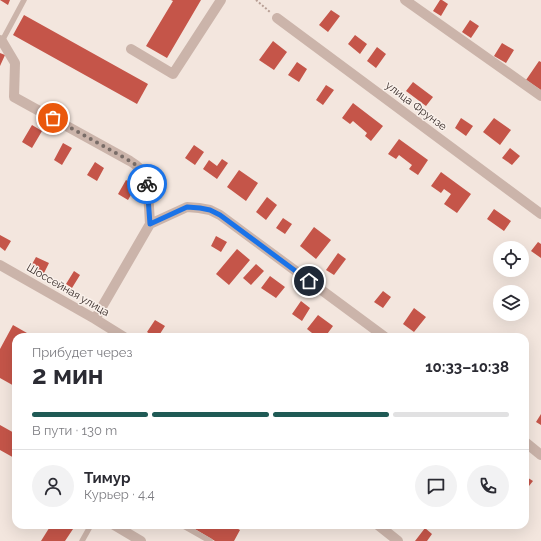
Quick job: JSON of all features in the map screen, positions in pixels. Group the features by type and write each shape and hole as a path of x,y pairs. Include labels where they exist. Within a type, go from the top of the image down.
{"street":[{"path":"130,49 173,74 221,0"},
{"path":"405,0 541,96"},
{"name":"улица Фрунзе","path":"277,18 541,214"},
{"path":"1,41 15,63 14,97 138,166 143,173 147,184 150,224 95,319"},
{"path":"150,224 187,207 210,210 220,215 380,333"},
{"name":"Шоссейная улица","path":"0,265 118,333"},
{"path":"529,445 541,455"},
{"path":"121,529 141,541"},
{"path":"383,529 398,541"}],"lane":[{"path":"1,41 24,0"},
{"path":"82,541 89,529"},
{"path":"189,529 210,541"}],"path":[{"path":"256,0 277,18"}],"building":[{"path":"0,0 10,0 8,5"},
{"path":"171,0 201,0 167,58 146,46 173,1"},
{"path":"440,0 448,4 441,16 433,11"},
{"path":"331,10 340,16 328,32 319,25"},
{"path":"24,15 148,84 137,104 13,35"},
{"path":"470,20 479,26 471,38 462,32"},
{"path":"355,35 367,44 360,54 348,44"},
{"path":"273,41 287,52 274,70 259,60"},
{"path":"502,43 514,50 506,63 494,56"},
{"path":"377,47 386,54 376,68 367,61"},
{"path":"0,53 5,55 0,66"},
{"path":"539,61 541,62 541,90 526,80"},
{"path":"297,62 307,69 299,82 288,75"},
{"path":"413,82 433,97 426,106 406,91"},
{"path":"326,85 334,90 323,105 316,100"},
{"path":"353,103 383,126 371,141 365,136 367,133 353,121 350,124 342,118"},
{"path":"461,118 473,126 466,136 455,128"},
{"path":"494,118 511,130 500,145 483,132"},
{"path":"32,125 42,131 32,148 22,142"},
{"path":"399,139 428,160 418,175 409,169 412,165 399,155 396,159 388,154"},
{"path":"63,143 72,148 62,165 54,160"},
{"path":"194,145 204,152 195,165 185,158"},
{"path":"510,148 520,156 512,165 502,158"},
{"path":"222,159 228,163 217,179 203,169 209,160 217,166"},
{"path":"95,162 104,168 97,181 87,175"},
{"path":"239,170 258,183 246,201 227,187"},
{"path":"441,172 471,194 457,213 444,204 451,194 444,189 441,193 431,186"},
{"path":"126,180 136,186 128,200 118,194"},
{"path":"267,197 277,205 266,220 256,212"},
{"path":"494,209 511,221 504,231 487,219"},
{"path":"283,218 292,224 285,234 276,228"},
{"path":"314,227 331,240 316,259 300,246"},
{"path":"0,235 11,241 5,251 0,247"},
{"path":"216,236 227,242 221,252 211,246"},
{"path":"538,242 541,244 541,258 531,251"},
{"path":"237,249 250,260 229,285 216,274"},
{"path":"338,253 346,259 334,275 326,270"},
{"path":"36,257 49,263 44,273 31,266"},
{"path":"256,264 264,271 251,285 243,278"},
{"path":"74,271 80,275 72,288 66,284"},
{"path":"270,276 285,287 276,298 261,288"},
{"path":"383,291 391,297 383,308 374,302"},
{"path":"301,301 310,308 302,321 292,314"},
{"path":"414,308 426,317 414,332 403,324"},
{"path":"318,315 333,326 328,333 312,333 307,329"},
{"path":"155,320 165,326 161,333 147,332"},
{"path":"13,325 27,333 12,333 12,385 0,378 0,349"},
{"path":"541,414 541,425 536,422"},
{"path":"0,425 12,432 12,457 0,450"},
{"path":"529,478 533,481 529,486"},
{"path":"48,529 73,529 65,541 41,541"},
{"path":"195,529 240,530 234,541 215,541"},
{"path":"424,529 432,534 427,541 415,541"}],"way so far":[{"path":"53,118 138,166 143,173 147,184"}],"route":[{"path":"147,184 150,224 187,207 210,210 220,215 309,281"}]}
